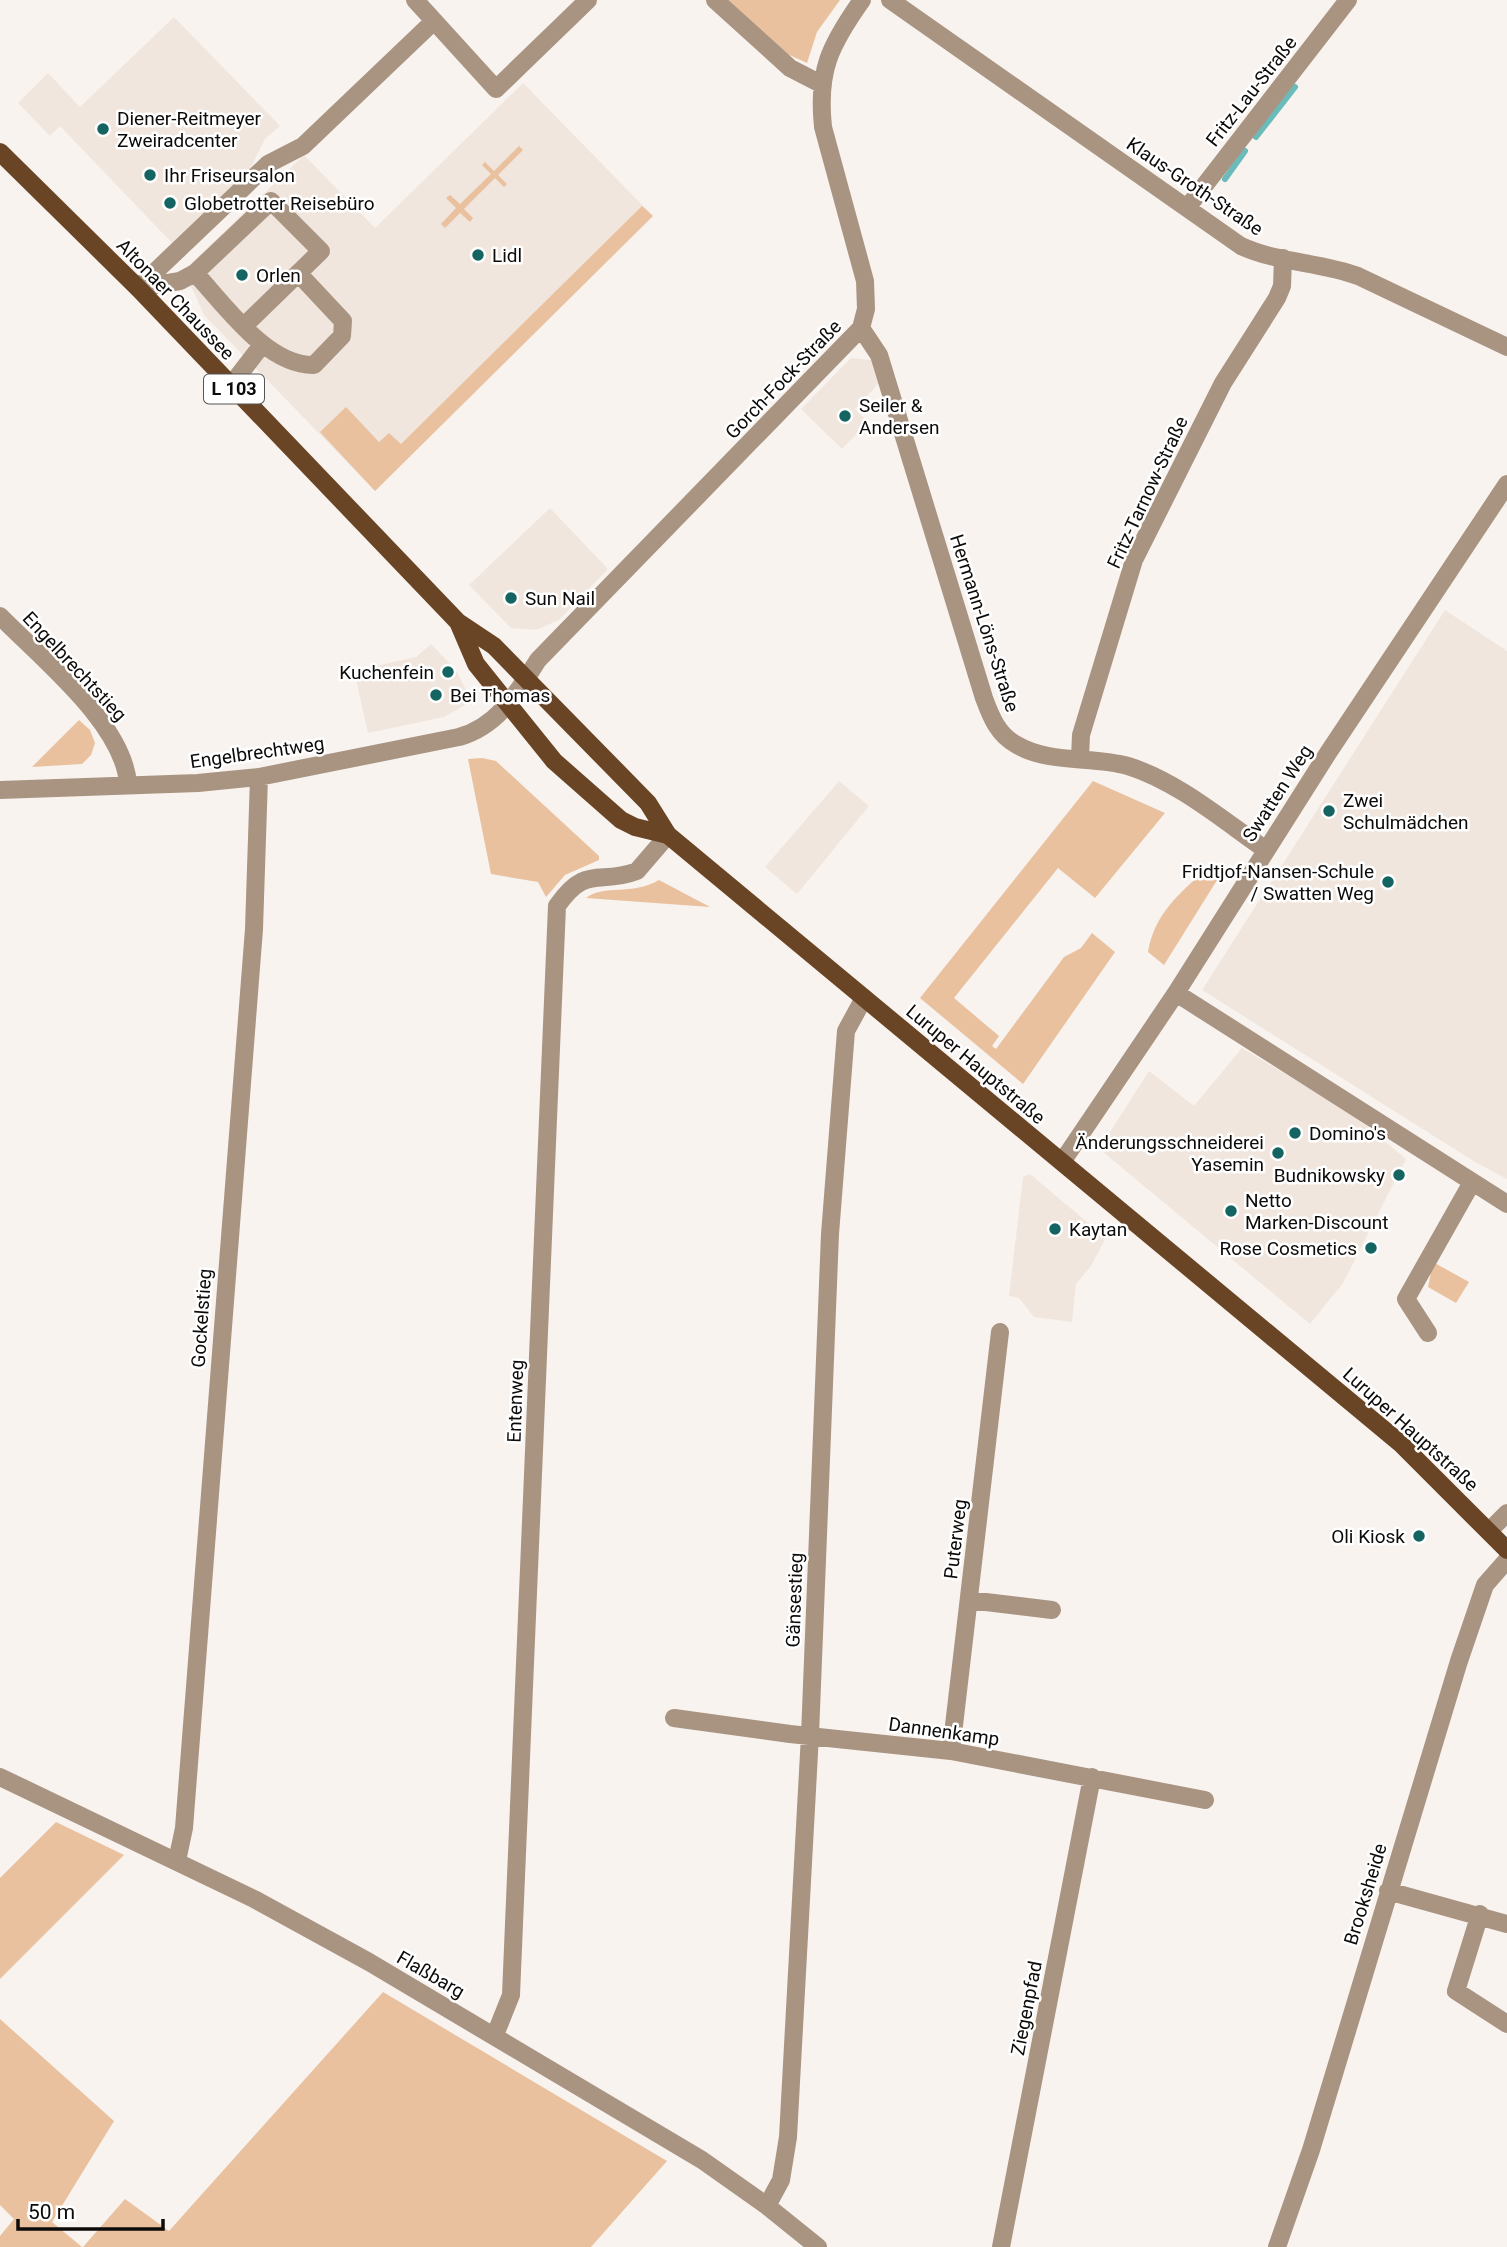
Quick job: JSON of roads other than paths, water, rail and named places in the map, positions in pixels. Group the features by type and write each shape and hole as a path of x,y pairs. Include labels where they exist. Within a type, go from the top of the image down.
{"main road":[{"name":"Altonaer Chaussee","path":"2,156 138,288 458,622 494,646 526,679"},
{"name":"Altonaer Chaussee","path":"458,622 476,664 507,705"},
{"name":"Luruper Hauptstraße","path":"526,679 648,803 668,835 1400,1443 1507,1550"},
{"name":"Luruper Hauptstraße","path":"507,705 541,747 602,805 629,824 668,835"}],"street":[{"path":"415,0 496,89 588,0"},
{"path":"715,0 790,68 821,85"},
{"name":"Gorch-Fock-Straße","path":"507,705 538,660 861,328 867,293 823,127 821,85 831,46 862,0"},
{"name":"Klaus-Groth-Straße","path":"890,0 1241,246 1257,253 1336,268 1358,276 1507,346"},
{"name":"Fritz-Lau-Straße","path":"1186,208 1348,0"},
{"path":"138,288 268,164 303,146 434,21"},
{"path":"138,288 180,281 195,273 271,201 320,251 245,326"},
{"name":"Fritz-Tarnow-Straße","path":"1080,758 1082,735 1134,560 1223,383 1277,298 1282,286 1283,258"},
{"path":"195,273 262,345 297,365 314,365 342,336 343,321 298,273"},
{"name":"Hermann-Löns-Straße","path":"861,328 879,355 943,569 993,722 1004,736 1018,747 1052,756 1129,767 1160,781 1266,850"},
{"path":"231,385 262,345"},
{"name":"Swatten Weg","path":"1062,1162 1176,993 1266,850 1507,484"},
{"name":"Engelbrechtstieg","path":"0,616 111,733 124,757 128,785"},
{"name":"Engelbrechtweg","path":"0,790 198,783 259,777 459,737 489,724 507,705"},
{"name":"Gockelstieg","path":"177,1861 184,1828 254,929 259,777"},
{"name":"Entenweg","path":"495,2035 511,1995 557,906 577,883 588,878 637,871 668,835"},
{"path":"1176,993 1507,1205"},
{"name":"Gänsestieg","path":"768,2206 781,2180 788,2137 810,1735 830,1234 846,1031 864,998"},
{"path":"1428,1333 1406,1299 1471,1184"},
{"name":"Puterweg","path":"951,1751 1000,1332"},
{"path":"1489,1531 1507,1513"},
{"name":"Brooksheide","path":"1277,2247 1311,2150 1459,1661 1485,1585 1507,1560"},
{"path":"969,1600 1052,1611"},
{"name":"Dannenkamp","path":"674,1718 951,1751 1205,1800"},
{"name":"Flaßbarg","path":"0,1777 177,1861 318,1933 495,2035 702,2160 768,2206 818,2247"},
{"name":"Ziegenpfad","path":"1001,2247 1092,1777"},
{"path":"1388,1891 1480,1914 1507,1924"},
{"path":"1480,1914 1456,1991 1507,2024"}],"waterway":[{"path":"1256,137 1295,87"},
{"path":"1225,179 1245,151"}],"place":[{"name":"Diener-Reitmeyer Zweiradcenter","path":"103,129"},
{"name":"Ihr Friseursalon","path":"150,175"},
{"name":"Globetrotter Reisebüro","path":"170,203"},
{"name":"Lidl","path":"478,255"},
{"name":"Orlen","path":"242,275"},
{"name":"Seiler & Andersen","path":"845,416"},
{"name":"Sun Nail","path":"511,598"},
{"name":"Kuchenfein","path":"448,672"},
{"name":"Bei Thomas","path":"436,695"},
{"name":"Zwei Schulmädchen","path":"1329,811"},
{"name":"Fridtjof-Nansen-Schule / Swatten Weg","path":"1388,882"},
{"name":"Domino's","path":"1295,1133"},
{"name":"Änderungsschneiderei Yasemin","path":"1278,1153"},
{"name":"Budnikowsky","path":"1399,1175"},
{"name":"Netto Marken-Discount","path":"1231,1211"},
{"name":"Kaytan","path":"1055,1229"},
{"name":"Rose Cosmetics","path":"1371,1248"},
{"name":"Oli Kiosk","path":"1419,1536"}]}
